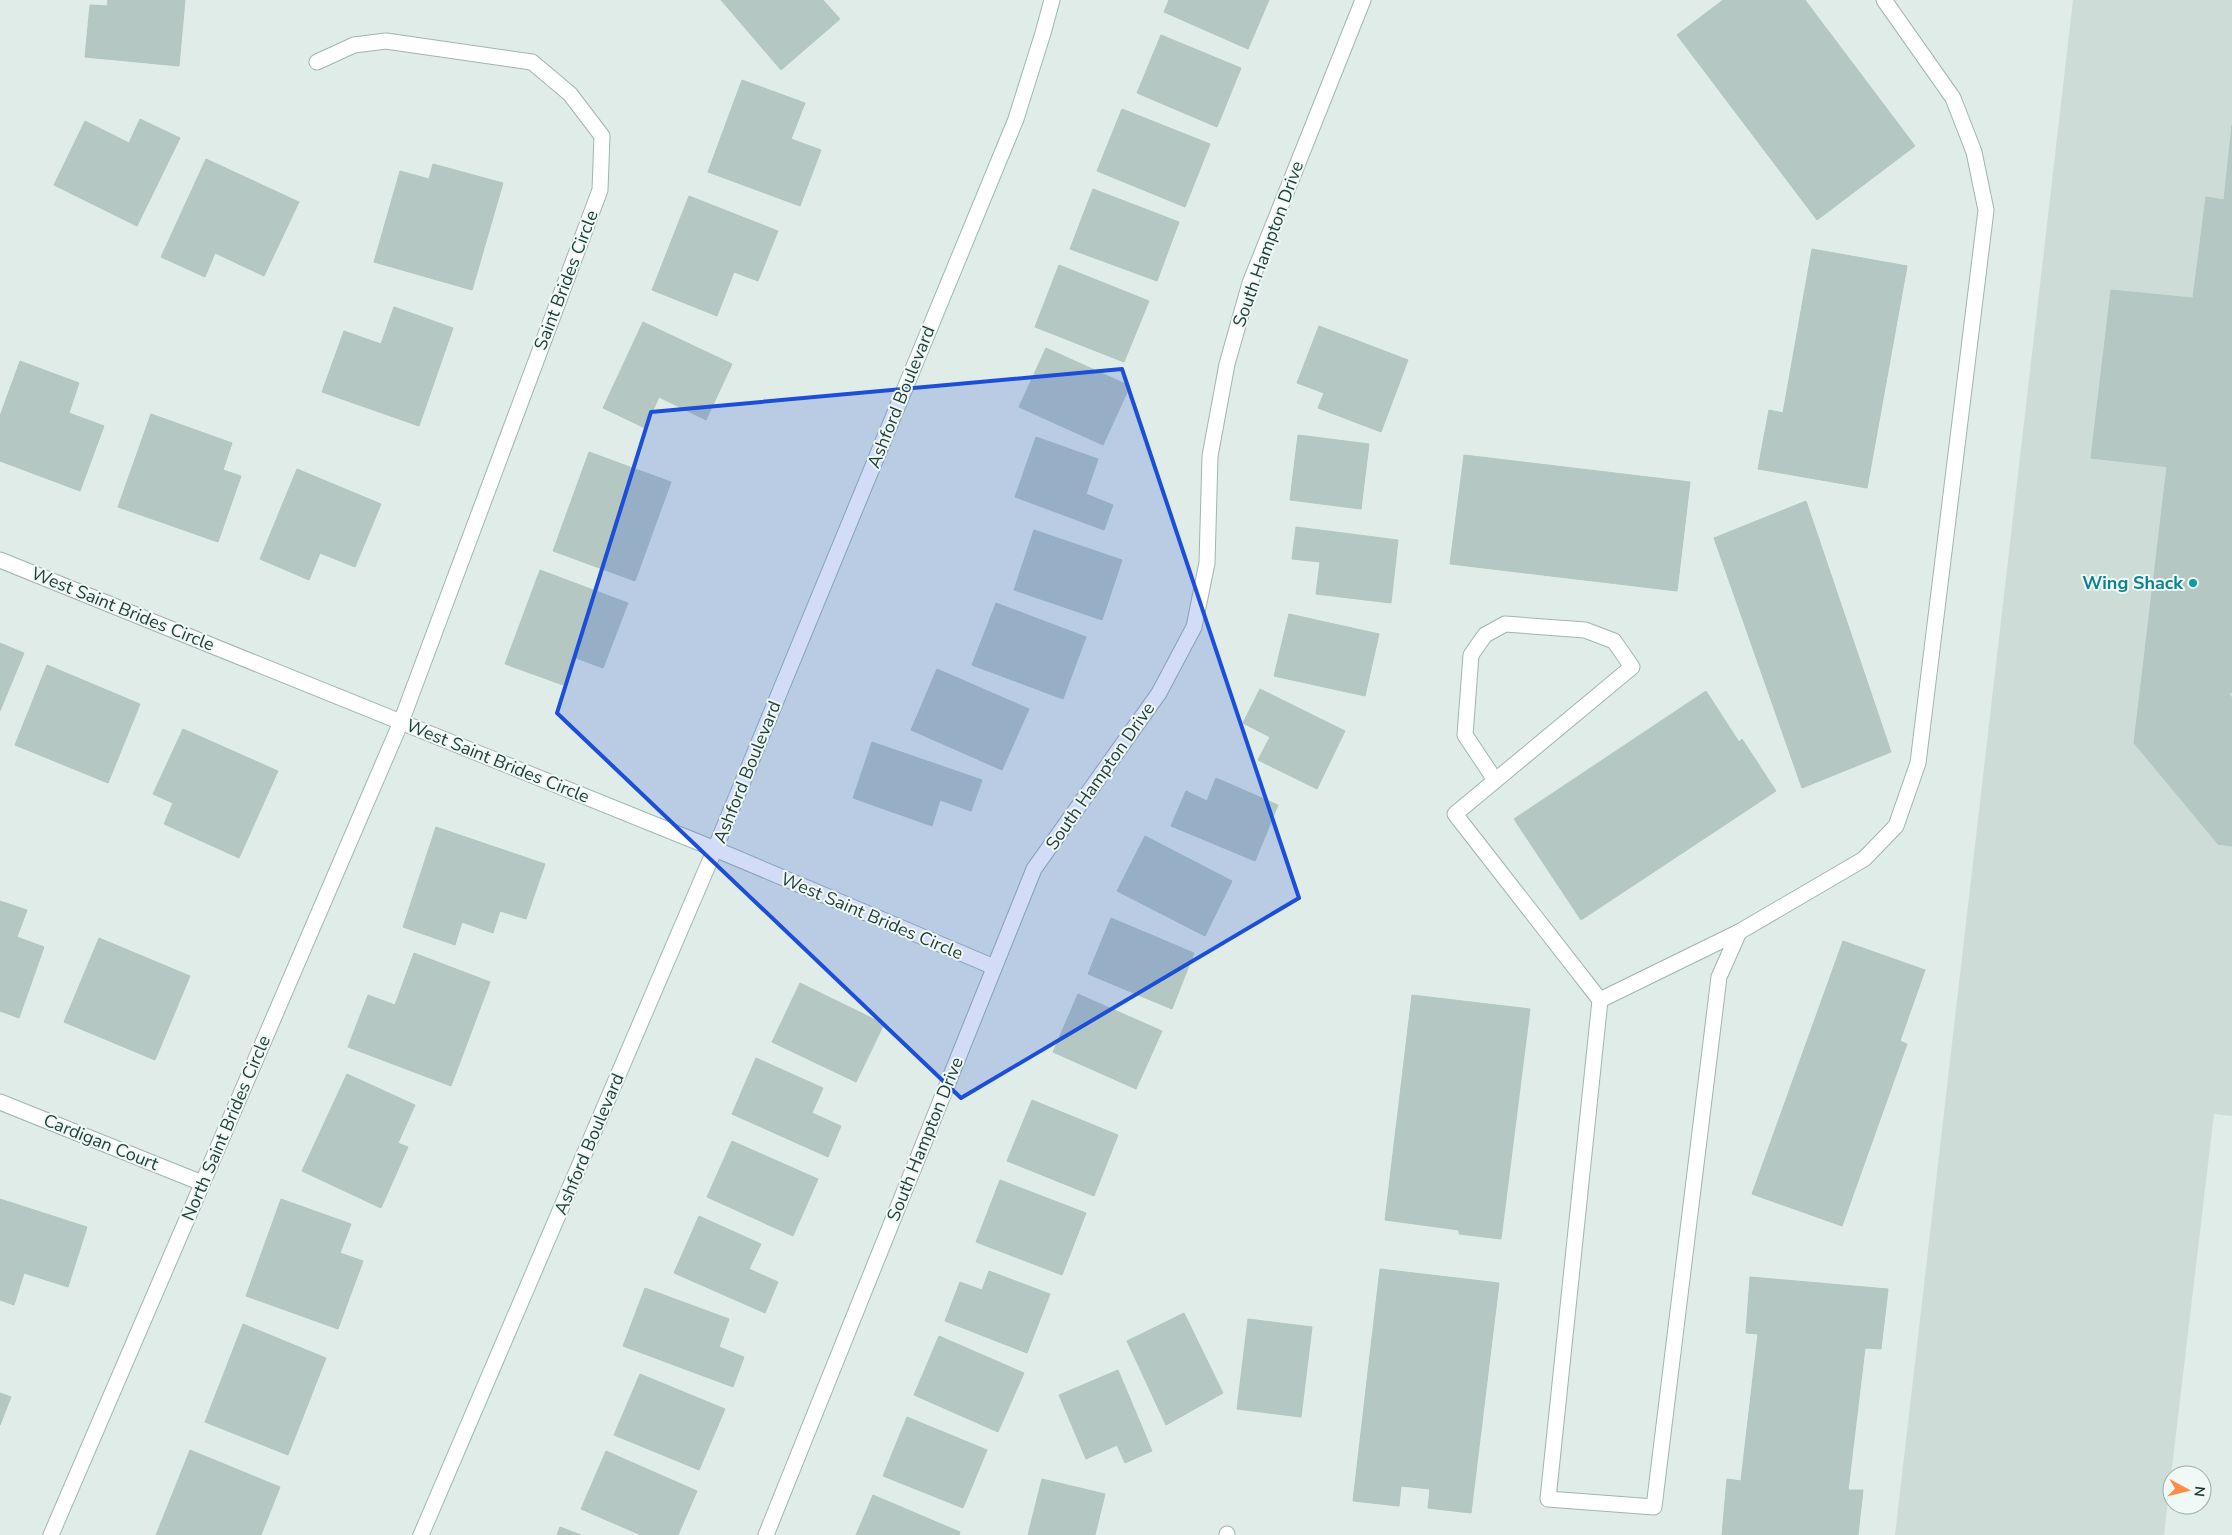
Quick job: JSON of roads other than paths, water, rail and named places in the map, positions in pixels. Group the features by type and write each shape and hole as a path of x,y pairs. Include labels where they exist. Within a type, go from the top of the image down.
{"street":[{"name":"Ashford Boulevard","path":"421,1535 715,849 1016,119 1052,0"},
{"name":"South Hampton Drive","path":"766,1535 1034,869 1159,693 1194,627 1206,563 1210,456 1227,364 1250,283 1363,0"},
{"path":"1600,1000 1739,932 1864,859 1896,826 1918,763 1986,210 1974,152 1953,98 1884,0"},
{"name":"Saint Brides Circle","path":"318,62 354,45 386,41 532,62 570,94 602,136 600,190 401,722"},
{"name":"West Saint Brides Circle","path":"0,560 715,849 994,967"},
{"path":"1495,780 1465,735 1471,655 1485,634 1505,624 1585,630 1614,641 1632,667 1456,814 1600,1000 1548,1499 1654,1507 1719,977 1739,932"},
{"name":"North Saint Brides Circle","path":"51,1535 401,722"},
{"name":"Cardigan Court","path":"0,1102 202,1183"}],"place":[{"name":"Wing Shack","path":"2193,583"}]}
